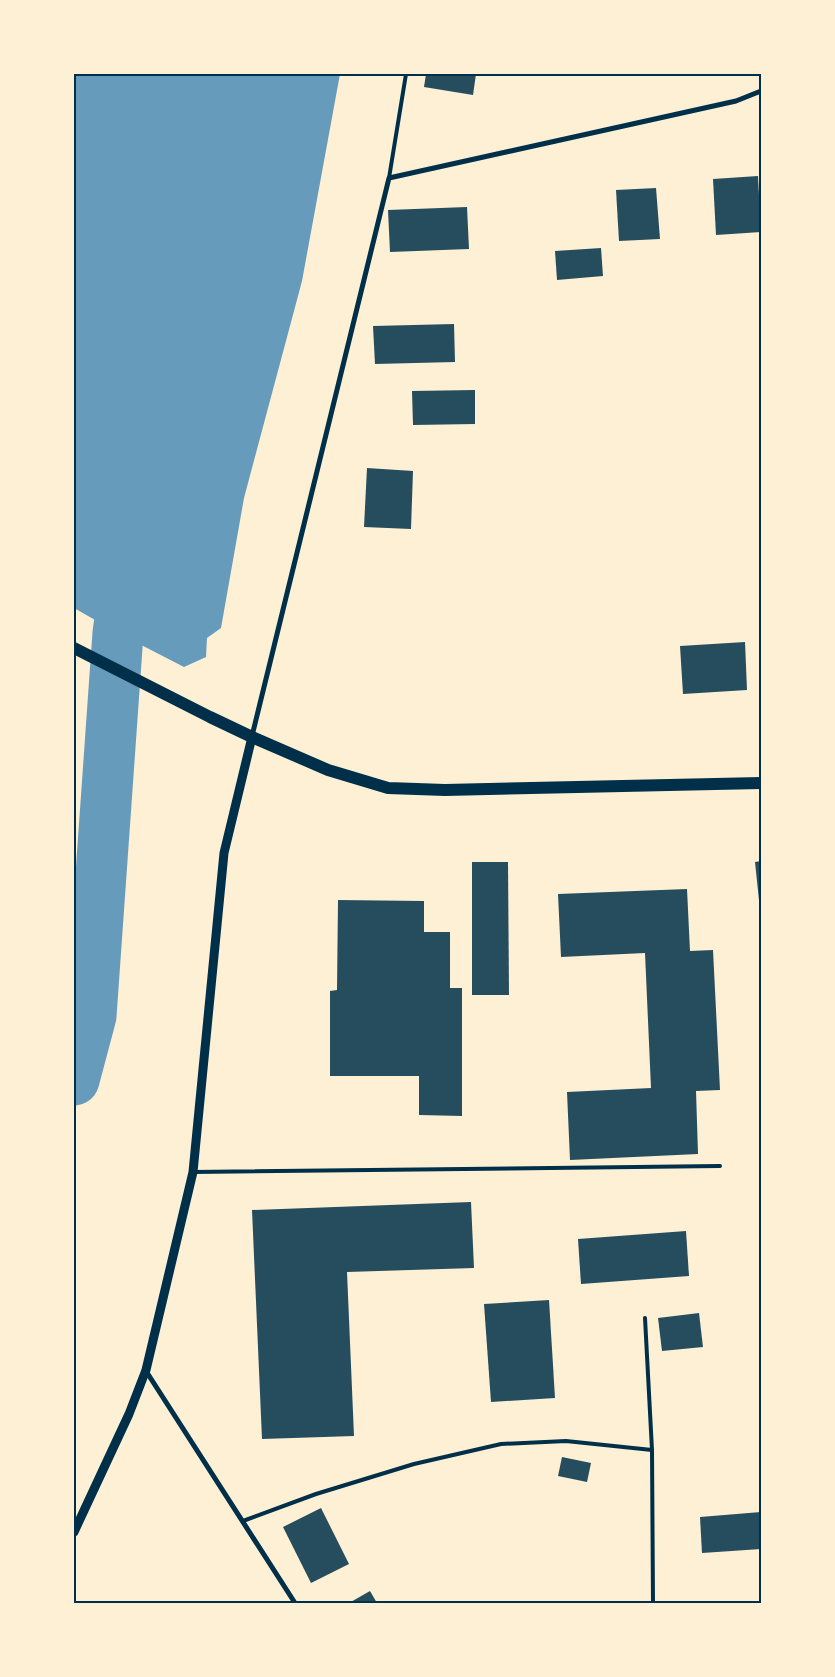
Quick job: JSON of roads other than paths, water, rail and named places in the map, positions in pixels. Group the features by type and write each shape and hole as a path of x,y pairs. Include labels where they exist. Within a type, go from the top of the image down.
{"main road":[{"path":"74,648 210,717 328,770 388,788 455,790 761,783"}],"street":[{"path":"74,1532 129,1414 146,1370 193,1172 224,853 389,178 736,101 761,91"},
{"path":"146,1370 295,1603"}],"lane":[{"path":"389,178 406,74"},
{"path":"193,1172 720,1166"},
{"path":"645,1318 652,1450 653,1603"},
{"path":"243,1521 316,1494 414,1464 500,1444 566,1441 652,1450"}],"water":[{"path":"74,74 340,74 302,281 244,498 221,628 207,638 206,657 184,667 74,608"}],"waterway":[{"path":"74,1080 91,1016 118,633 128,562"}]}
